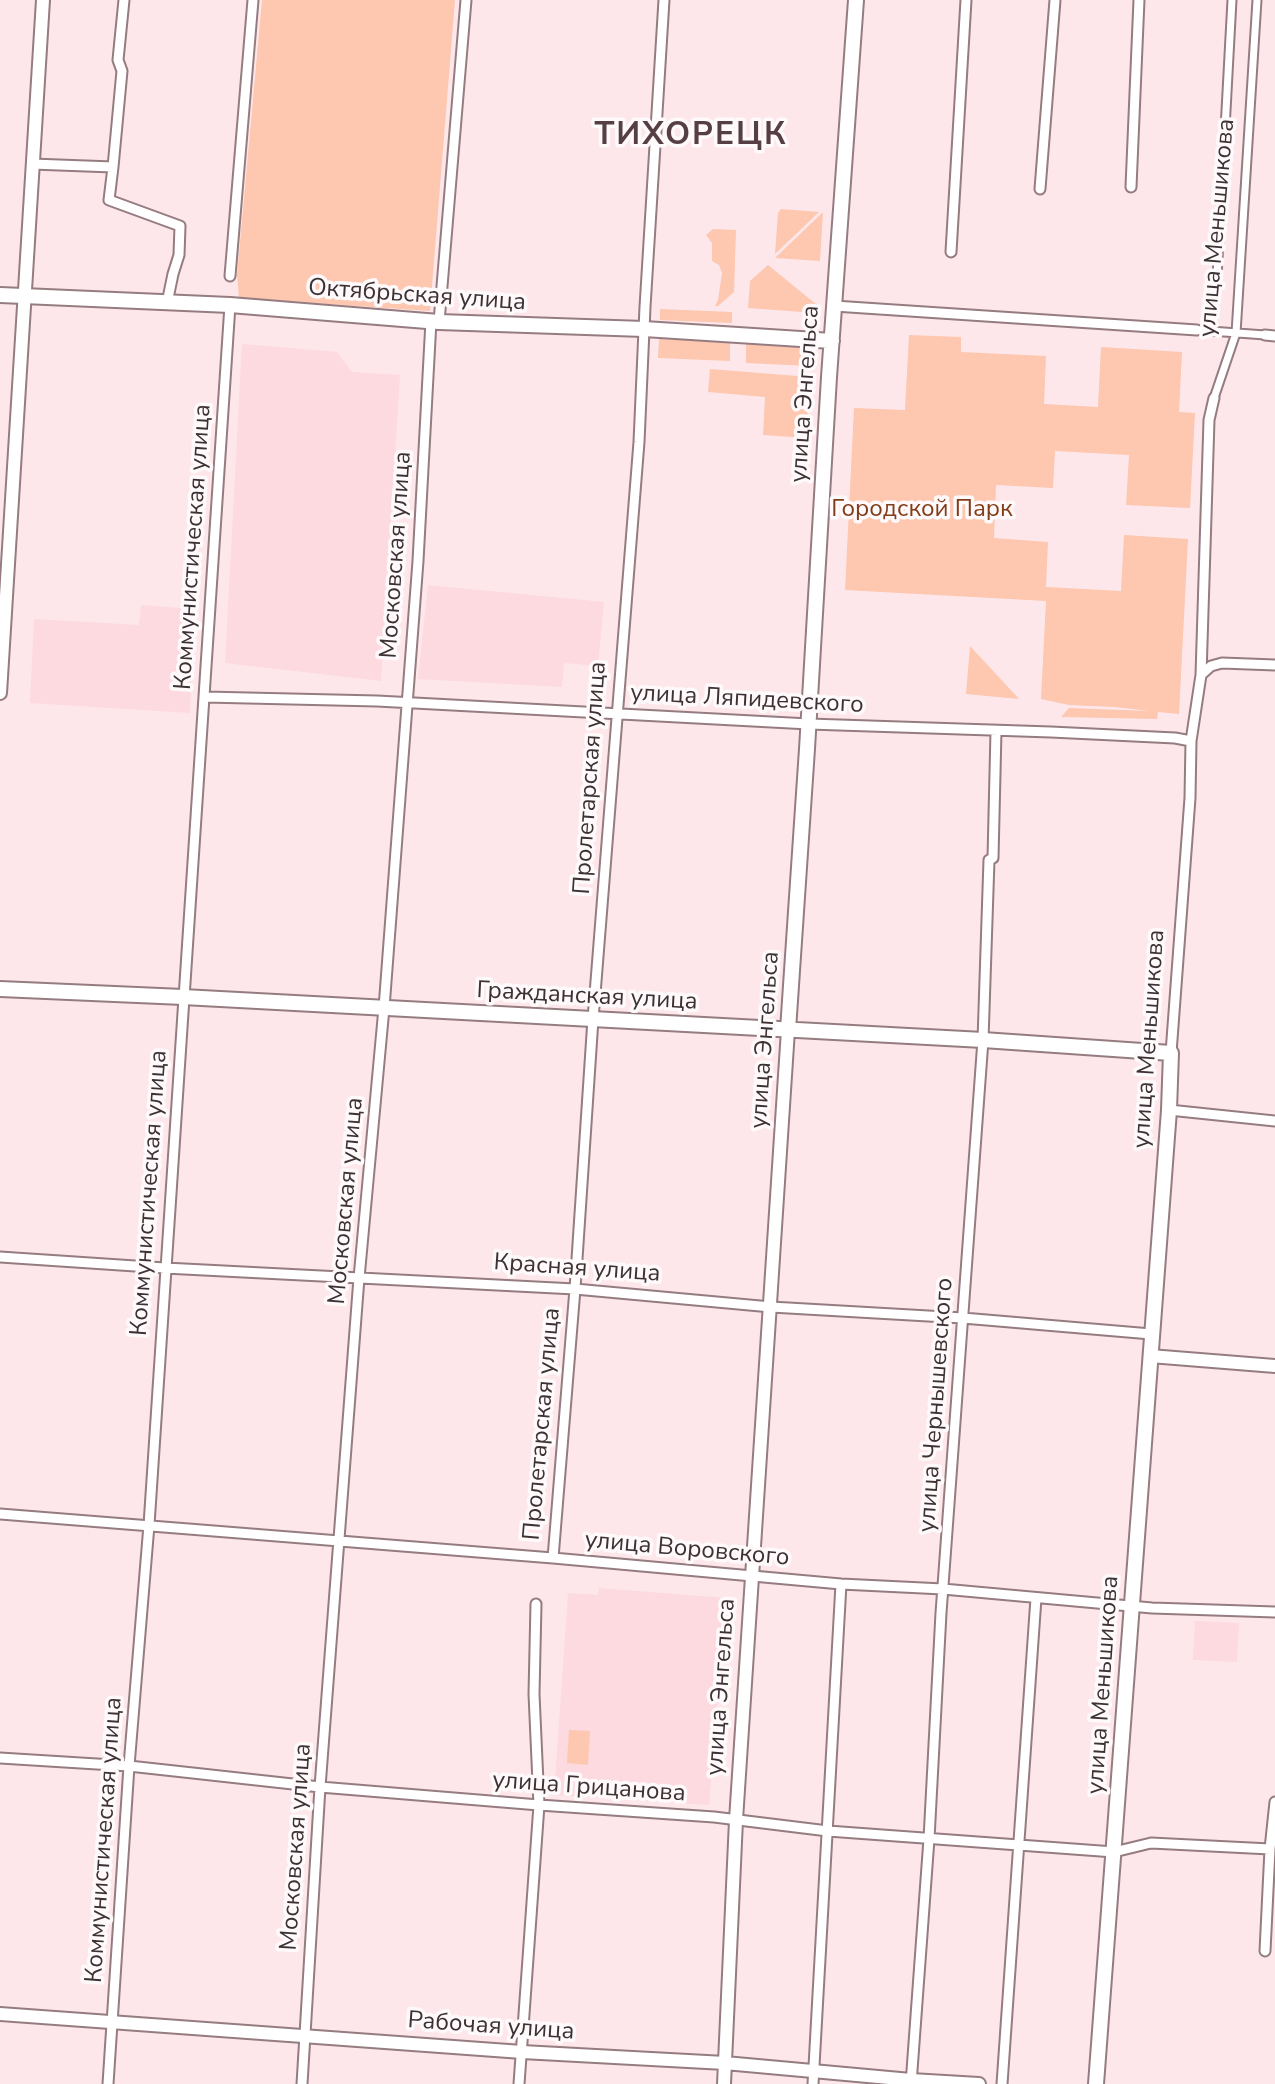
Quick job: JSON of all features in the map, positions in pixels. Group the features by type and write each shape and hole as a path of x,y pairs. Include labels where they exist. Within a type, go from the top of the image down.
{"main road":[{"name":"улица Энгельса","path":"788,1030 856,0"},
{"name":"Октябрьская улица","path":"0,295 230,305 435,321 644,329 832,341"},
{"name":"Гражданская улица","path":"0,989 983,1040 1171,1053"},
{"name":"улица Меньшикова","path":"1096,2084 1171,1053"}],"street":[{"path":"0,693 43,0"},
{"path":"124,0 118,60 122,71 109,200 180,226 179,255 167,303"},
{"path":"230,276 253,0"},
{"name":"Московская улица","path":"302,2084 320,1787 359,1278 384,1008 435,321 466,0"},
{"name":"Пролетарская улица","path":"553,1558 639,442 664,0"},
{"path":"951,252 966,0"},
{"path":"1040,189 1055,0"},
{"path":"1131,187 1139,0"},
{"name":"улица Меньшикова","path":"1217,277 1232,0"},
{"name":"улица Меньшикова","path":"1171,1053 1190,798 1191,741 1201,675 1209,420 1236,333 1257,0"},
{"path":"32,164 113,167"},
{"name":"Коммунистическая улица","path":"108,2084 149,1525 230,305"},
{"path":"834,306 1270,336"},
{"path":"1201,675 1211,666 1222,663 1275,665"},
{"name":"улица Ляпидевского","path":"205,697 377,701 1191,741"},
{"name":"улица Чернышевского","path":"911,2082 983,1040 996,731"},
{"name":"улица Энгельса","path":"724,2084 736,1820 788,1030"},
{"path":"1169,1110 1275,1121"},
{"name":"Красная улица","path":"0,1257 575,1289 771,1307 963,1318 1151,1334"},
{"path":"1150,1356 1275,1366"},
{"name":"улица Воровского","path":"0,1514 1152,1608 1275,1612"},
{"path":"814,2078 841,1584"},
{"path":"1002,2084 1036,1598"},
{"path":"519,2084 539,1805 534,1694 536,1604"},
{"name":"улица Грицанова","path":"0,1758 129,1766 320,1787 736,1820 929,1839 1114,1852 1151,1843 1270,1849"},
{"path":"1265,1951 1275,1802"},
{"name":"Рабочая улица","path":"0,2014 522,2052 725,2063 814,2078 979,2084"}],"shaded area":[{"path":"242,344 337,352 352,372 400,375 381,681 225,663"},
{"path":"428,585 604,602 598,666 564,663 562,687 418,679"},
{"path":"141,605 194,609 190,713 30,703 34,619 139,625"},
{"path":"599,1588 726,1598 709,1805 554,1795 568,1593 598,1595"},
{"path":"1195,1621 1239,1623 1237,1662 1193,1660"}],"green space":[{"path":"262,0 455,0 430,311 239,298 237,275"},
{"path":"781,209 819,212 775,254 778,213"},
{"path":"823,212 820,261 775,258"},
{"path":"713,229 736,230 734,292 718,306 715,306 722,273 719,265 712,261 712,243 706,235"},
{"path":"768,265 817,305 816,313 748,308 750,281"},
{"path":"660,309 732,312 732,323 660,320"},
{"name":"Городской Парк","path":"909,335 961,337 961,352 1046,356 1044,404 1098,407 1101,347 1182,352 1179,412 1195,413 1190,508 1126,505 1129,455 1055,451 1053,488 996,485 994,538 1048,542 1046,587 1121,591 1124,535 1188,539 1179,714 1158,712 1157,719 1061,717 1069,708 1150,711 1069,705 1041,699 1046,601 845,590 854,408 905,410"},
{"path":"659,339 730,342 730,361 658,358"},
{"path":"746,343 806,347 812,355 812,366 746,363"},
{"path":"710,369 810,377 806,438 763,435 765,397 708,392"},
{"path":"970,646 1019,699 966,694"},
{"path":"569,1730 590,1731 588,1765 567,1763"}],"district":[{"name":"ТИХОРЕЦК","path":"691,136"}]}
